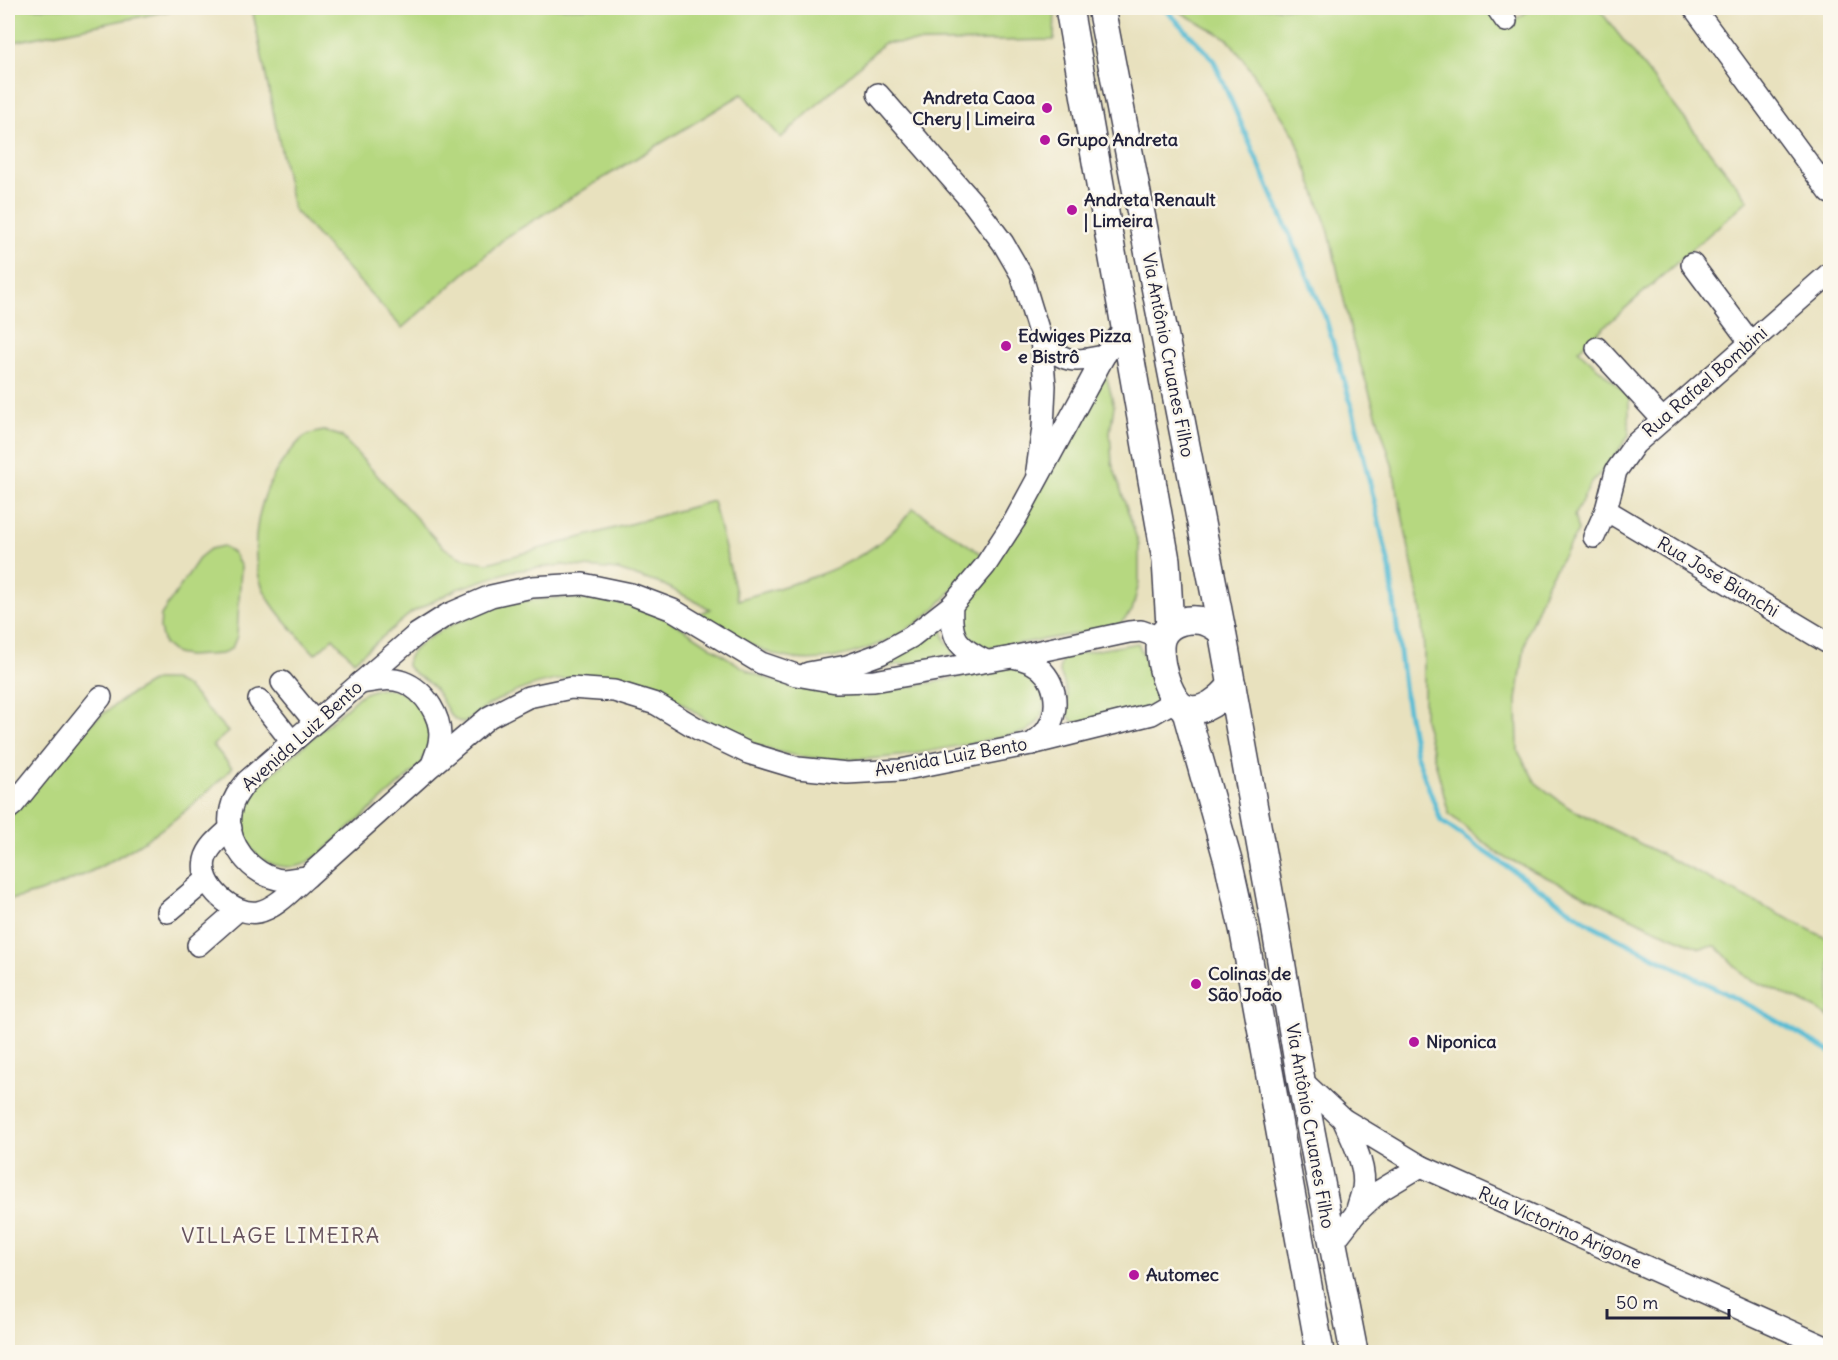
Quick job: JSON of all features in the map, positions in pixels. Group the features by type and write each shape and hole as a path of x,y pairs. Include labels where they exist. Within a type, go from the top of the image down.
{"main road":[{"name":"Via Antônio Cruanes Filho","path":"1069,8 1166,560 1166,632"},
{"name":"Via Antônio Cruanes Filho","path":"1101,8 1222,631"},
{"path":"1188,620 1206,622 1222,631 1232,686 1224,696 1212,704 1199,708 1181,704 1166,680 1161,659 1166,632 1188,620"},
{"name":"Via Antônio Cruanes Filho","path":"1232,686 1301,1080 1353,1353"},
{"name":"Via Antônio Cruanes Filho","path":"1181,704 1228,861 1244,933 1320,1353"}],"street":[{"path":"1694,8 1830,193"},
{"path":"878,94 973,203 1003,243 1022,274 1041,339 1045,386 1035,482"},
{"path":"1692,264 1750,342"},
{"name":"Rua Rafael Bombini","path":"1594,537 1606,510 1616,471 1635,444 1830,273"},
{"path":"796,675 847,666 880,654 911,637 951,605 985,566 1015,520 1104,356 1125,328"},
{"path":"1041,339 1056,355 1071,360 1104,356"},
{"path":"1597,348 1662,419"},
{"name":"Rua José Bianchi","path":"1606,510 1830,644"},
{"name":"Avenida Luiz Bento","path":"1166,632 1129,632 1012,657 874,681 836,682 796,675 761,663 673,610 631,594 583,584 532,587 491,596 447,615 417,634 247,782 236,795 230,811 231,828 236,847 248,863 262,873 284,880 307,877 489,717 528,697 571,688 614,691 656,704 698,729 748,753 798,768 847,773 901,770 1031,744 1152,714 1181,704"},
{"path":"951,605 951,622 956,639 967,652 986,661"},
{"path":"1012,657 1041,669 1051,682 1056,699 1054,716 1045,732 1031,744"},
{"path":"360,683 383,679 403,682 420,693 432,707 439,722 440,741 431,766"},
{"path":"282,682 315,722"},
{"path":"8,810 101,697"},
{"path":"259,700 292,742"},
{"path":"231,828 212,845 204,861 207,880 220,898 238,910 257,912 274,906 307,877"},
{"path":"168,912 207,880"},
{"path":"198,945 238,910"},
{"name":"Rua Victorino Arigone","path":"1301,1080 1343,1119 1421,1166 1830,1349"},
{"path":"1343,1119 1356,1148 1361,1168 1363,1187 1356,1213"},
{"path":"1332,1244 1356,1213 1381,1190 1421,1166"}],"green space":[{"path":"8,8 184,8 8,43"},
{"path":"252,8 1055,8 1054,40 884,43 781,138 742,94 506,237 402,328 293,209"},
{"path":"1173,8 1486,8 1503,27 1533,8 1598,8 1748,200 1578,350 1629,396 1629,435 1610,463 1591,483 1574,516 1578,531 1548,581 1526,637 1517,700 1518,751 1536,783 1568,807 1830,940 1830,1018 1815,1008 1746,977 1716,946 1700,948 1657,930 1500,855 1449,814 1424,719 1424,651 1421,609 1392,464 1353,341 1329,232 1295,136 1249,67 1228,39"},
{"path":"1105,370 1114,406 1110,432 1112,463 1139,545 1139,583 1132,611 1117,627 988,649 974,640 963,626 961,615 964,607"},
{"path":"324,431 341,436 440,544 462,558 474,561 488,563 713,501 738,600 811,578 856,558 896,528 913,508 983,555 937,606 903,632 862,650 840,656 796,659 776,655 746,642 698,614 710,609 664,585 618,570 562,565 512,571 457,589 411,613 354,661 333,638 315,654 282,618 268,598 259,577 256,544 260,511 280,465 302,439 310,434"},
{"path":"223,546 234,554 241,567 237,636 232,648 222,654 188,656 176,654 164,644 160,629 161,615 200,557 210,549"},
{"path":"552,598 598,600 643,609 682,628 749,671 787,684 818,691 872,692 1008,666 1022,668 1040,683 1044,697 1043,712 1039,721 1026,732 944,749 861,759 805,757 758,746 715,726 679,701 651,688 629,681 606,678 560,679 538,684 494,702 464,723 453,717 435,689 407,666 411,654 423,642 461,620 503,605"},
{"path":"940,623 945,640 956,654 860,672"},
{"path":"1138,643 1165,707 1074,723 1066,713 1066,691 1059,670 1062,660 1069,655"},
{"path":"155,680 173,680 187,687 228,732 213,745 232,768 184,812 129,850 69,881 8,900 8,818 92,722 126,697"},
{"path":"379,688 396,690 406,695 424,713 430,739 421,765 318,856 306,863 295,867 281,866 258,856 247,842 242,825 244,806 254,790 362,694"}],"waterway":[{"path":"1159,8 1167,11 1213,59 1325,316 1353,411 1390,569 1405,694 1416,754 1441,821 1592,925 1760,1011 1830,1052"}],"place":[{"name":"Andreta Caoa Chery | Limeira","path":"1047,108"},
{"name":"Grupo Andreta","path":"1045,140"},
{"name":"Andreta Renault | Limeira","path":"1072,210"},
{"name":"Edwiges Pizza e Bistrô","path":"1006,346"},
{"name":"Colinas de São João","path":"1196,984"},
{"name":"Niponica","path":"1414,1042"},
{"name":"Automec","path":"1134,1275"}],"district":[{"name":"VILLAGE LIMEIRA","path":"281,1236"}]}
